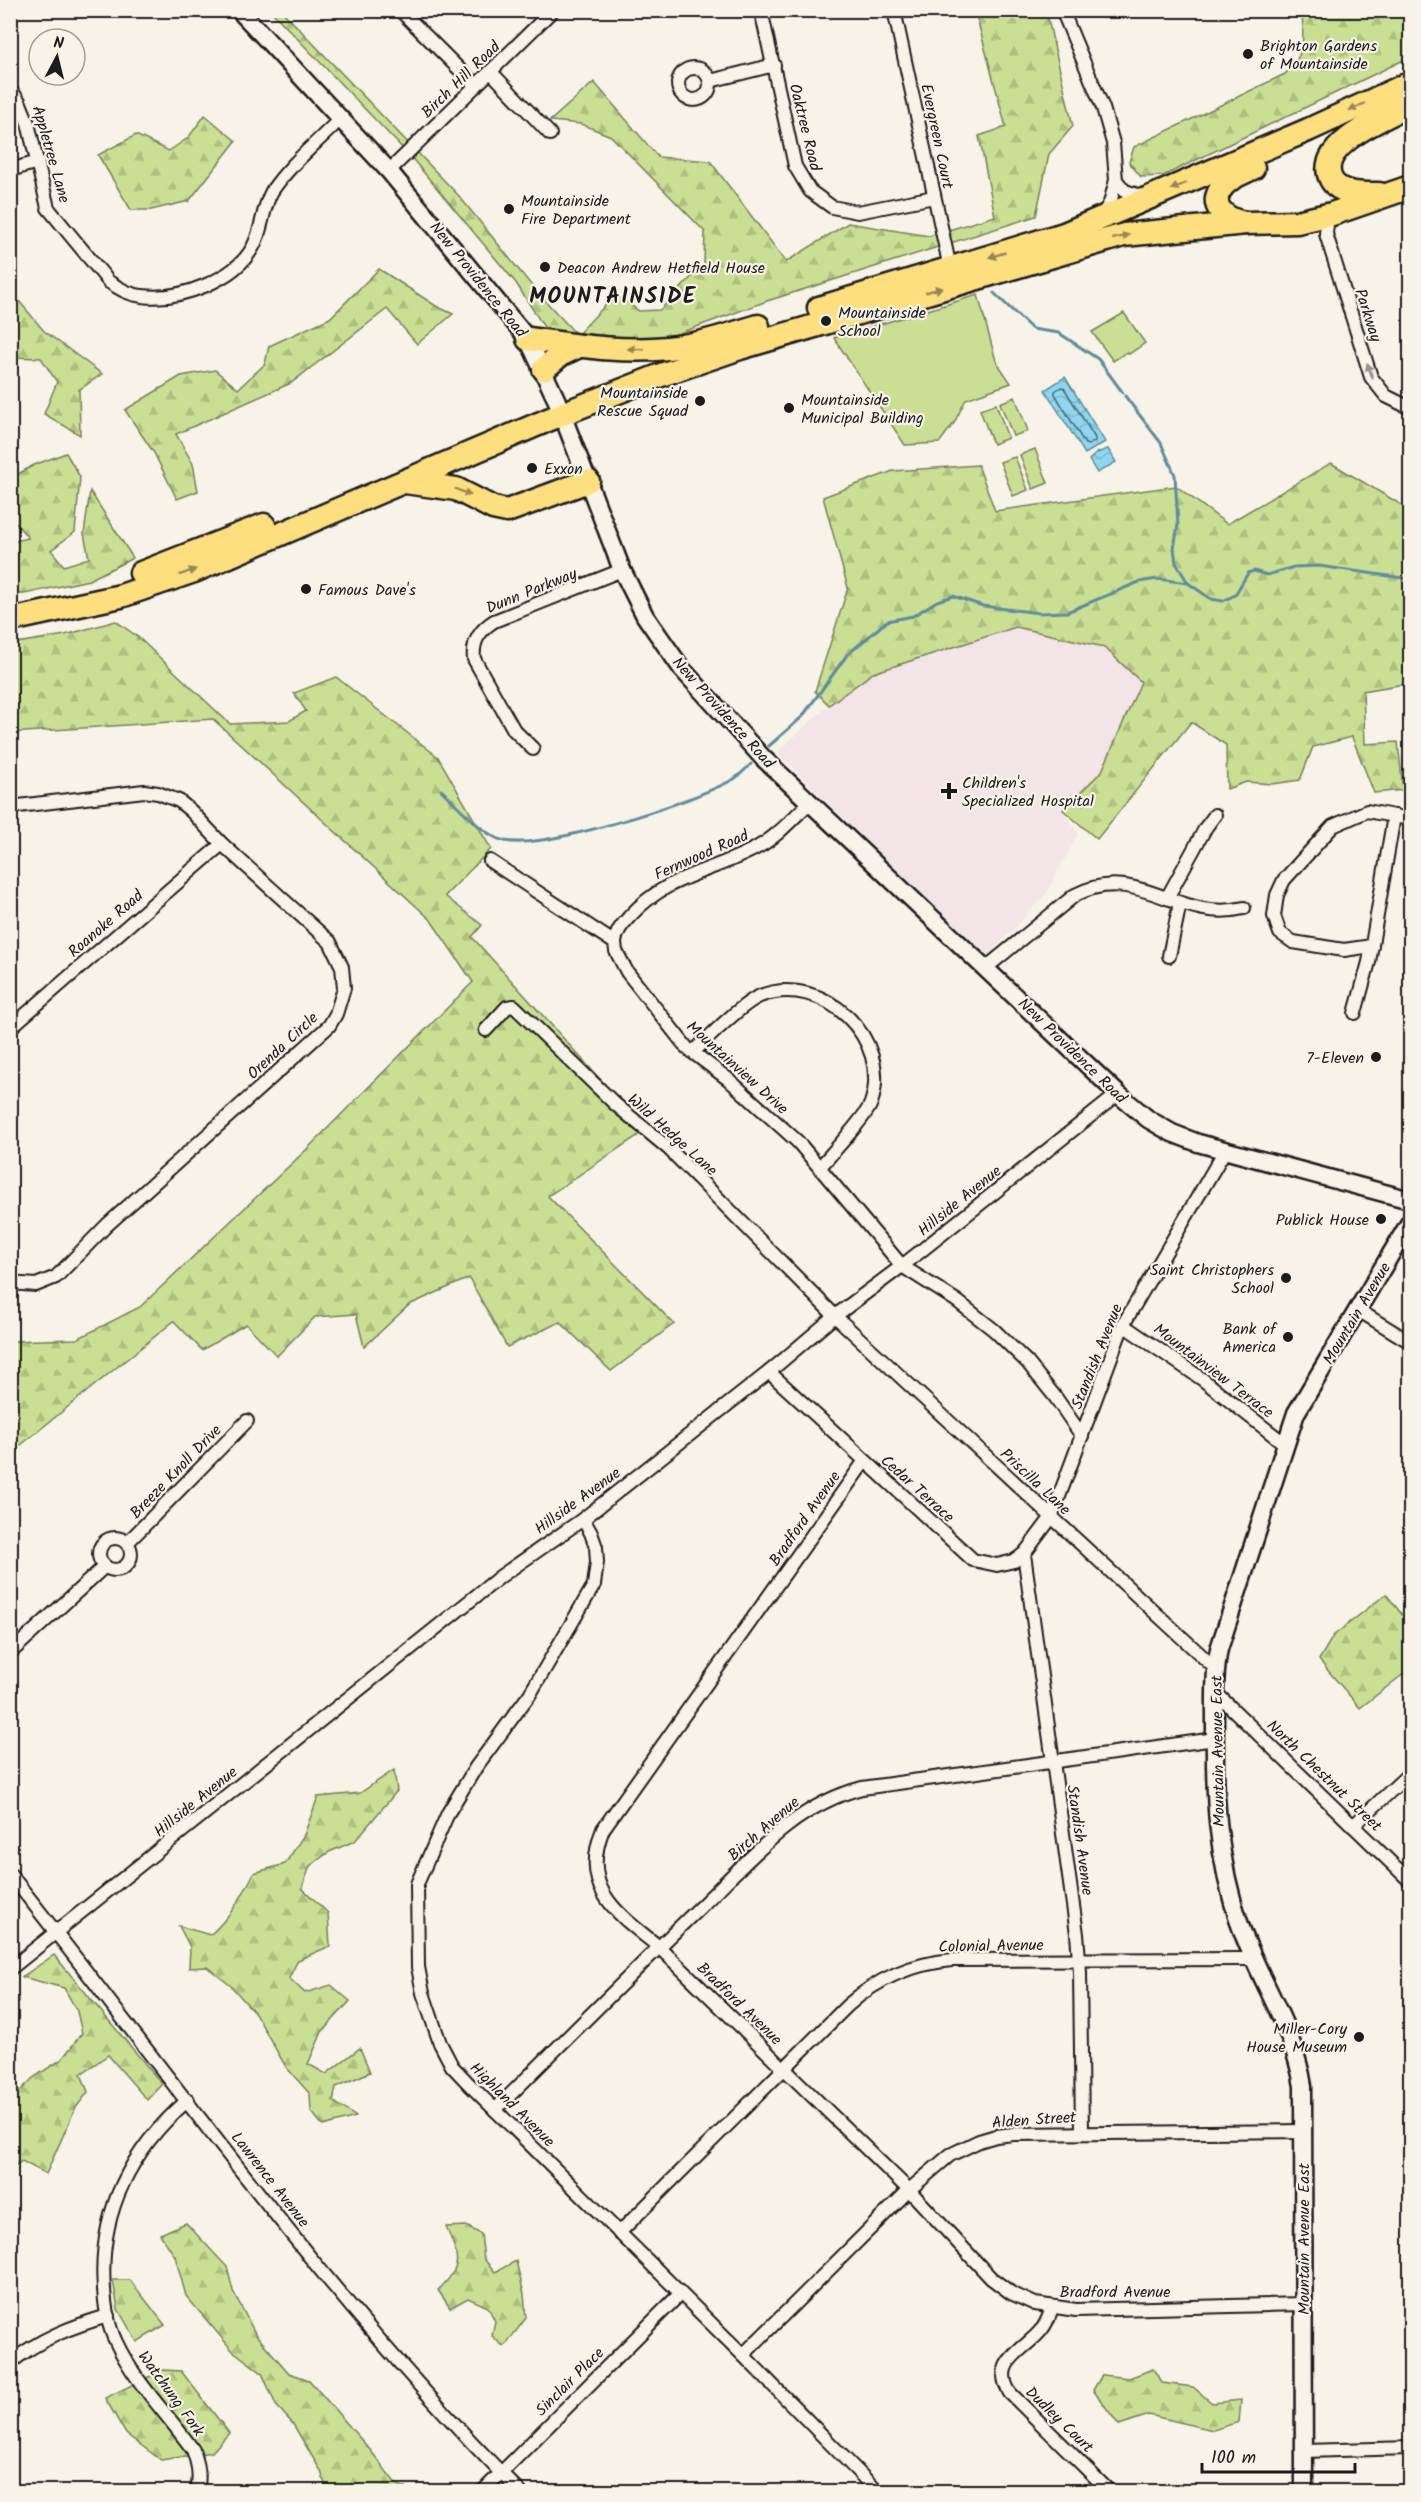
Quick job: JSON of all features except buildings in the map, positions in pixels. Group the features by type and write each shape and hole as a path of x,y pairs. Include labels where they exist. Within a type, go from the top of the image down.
{"highway":[{"path":"528,339 579,345 668,348 714,339 1065,234 1308,130 1410,82"},
{"path":"1403,189 1361,194 1344,190 1334,183 1329,175 1330,161 1337,147 1349,137 1410,105"},
{"path":"1246,223 1232,221 1220,210 1218,198 1223,185 1287,151 1308,130"},
{"path":"10,606 116,582 560,407 740,348 1124,235 1246,223 1297,222 1332,214 1403,189"},
{"path":"10,620 121,596 194,571 405,482 560,407 714,339"},
{"path":"544,369 560,355 579,345"},
{"path":"405,482 456,489 493,508 507,511 588,481"}],"street":[{"name":"New Providence Road","path":"239,10 389,171 528,339 560,407 622,570 645,616 682,669 736,730 1118,1094 1148,1119 1172,1133 1224,1152 1316,1173 1410,1200"},
{"path":"400,10 476,86"},
{"name":"Birch Hill Road","path":"389,171 553,10"},
{"name":"Oaktree Road","path":"761,10 795,166 806,186 820,200 838,209 858,212 934,197"},
{"name":"Evergreen Court","path":"894,10 950,268"},
{"path":"1062,10 1103,108 1113,143 1116,180 1110,203 1100,220"},
{"path":"710,81 774,65"},
{"path":"491,72 550,134"},
{"name":"Appletree Lane","path":"10,89 19,101 28,123 48,208 99,271 119,289 143,297 157,296 217,281 238,267 256,240 265,207 277,184 341,118"},
{"path":"10,170 38,162"},
{"path":"1116,180 1131,194 1151,198"},
{"name":"Parkway","path":"1332,214 1327,224 1326,234 1371,377 1386,396 1410,408"},
{"name":"Dunn Parkway","path":"533,749 514,730 474,659 473,652 478,635 494,621 622,570"},
{"name":"Orenda Circle","path":"10,807 129,792 151,792 179,801 222,844 330,942 337,954 344,981 342,1001 329,1026 106,1225 56,1277 36,1285 10,1283"},
{"name":"Fernwood Road","path":"615,943 617,932 622,925 652,894 682,878 761,846 810,802"},
{"path":"1372,946 1344,950 1293,942 1280,933 1274,916 1276,895 1284,880 1333,826 1367,811 1410,819"},
{"path":"1167,898 1215,815"},
{"path":"1355,1013 1372,946 1394,816"},
{"name":"Roanoke Road","path":"11,1025 222,844"},
{"path":"490,861 615,943"},
{"path":"987,968 1076,895 1090,888 1118,884 1214,912 1244,908"},
{"path":"1169,956 1180,903"},
{"name":"Mountainview Drive","path":"615,943 616,951 627,972 668,1025 693,1052 728,1079 798,1142 902,1266 957,1301 994,1330 1027,1362 1056,1398 1082,1436"},
{"path":"693,1052 753,1000 769,994 794,991 810,994 840,1010 859,1030 868,1045 873,1062 874,1089 870,1106 820,1167"},
{"name":"Wild Hedge Lane","path":"486,1030 507,1007 514,1006 615,1104 669,1149 835,1316"},
{"name":"Hillside Avenue","path":"10,1969 501,1576 583,1519 769,1372 835,1316 902,1266 1118,1094"},
{"name":"Standish Avenue","path":"1051,1518 1123,1324 1224,1152"},
{"name":"Mountain Avenue","path":"1301,1405 1410,1222"},
{"path":"1358,1310 1410,1342"},
{"name":"Priscilla Lane","path":"835,1316 1216,1669"},
{"name":"Mountainview Terrace","path":"1123,1324 1203,1379 1285,1444"},
{"name":"Cedar Terrace","path":"769,1372 864,1462 973,1560 989,1565 1006,1564 1024,1554"},
{"name":"Mountain Avenue East","path":"1301,1405 1285,1444 1220,1649 1216,1669 1215,1740 1216,1819 1221,1852 1239,1923 1253,1959 1291,2036 1299,2061 1303,2086 1304,2492"},
{"name":"Breeze Knoll Drive","path":"127,1543 246,1421"},
{"name":"Bradford Avenue","path":"864,1462 603,1829 595,1864 602,1892 618,1913 659,1947 909,2190 991,2278 1023,2299 1052,2308 1076,2310 1304,2304"},
{"path":"1024,1554 1051,1518"},
{"name":"Highland Avenue","path":"583,1519 596,1547 594,1585 530,1694 476,1767 448,1813 417,1884 418,1967 430,2018 453,2066 878,2492"},
{"name":"Breeze Knoll Drive","path":"117,1538 127,1543 131,1553 127,1563 119,1569 105,1566 99,1552 103,1543 117,1538"},
{"name":"Standish Avenue","path":"1024,1554 1054,1762 1079,1960 1082,2132"},
{"name":"Breeze Knoll Drive","path":"10,1653 105,1566"},
{"name":"North Chestnut Street","path":"1216,1693 1410,1881"},
{"name":"Birch Avenue","path":"495,2110 784,1827 814,1805 862,1788 1215,1740"},
{"path":"1353,1826 1410,1773"},
{"name":"Lawrence Avenue","path":"10,1874 303,2247 458,2429 520,2492"},
{"name":"Colonial Avenue","path":"619,2233 860,1995 873,1985 903,1970 952,1960 1253,1959"},
{"name":"Watchung Fork","path":"188,2100 154,2132 135,2159 119,2189 107,2232 103,2276 108,2316 115,2341 134,2372 193,2450 197,2460 199,2480 196,2492"},
{"name":"Alden Street","path":"743,2355 909,2190 950,2155 979,2141 1013,2134 1303,2131"},
{"name":"Sinclair Place","path":"482,2492 680,2294"},
{"name":"Dudley Court","path":"1052,2308 1041,2332 1007,2362 1004,2370 1005,2386 1110,2492"},
{"path":"10,2363 59,2333 108,2316"},
{"path":"1304,2451 1410,2448"}],"shaded area":[{"name":"Children's Specialized Hospital","path":"1016,627 1104,647 1141,682 1102,771 1063,810 1078,834 1046,894 985,959 777,752 829,705 872,673"}],"green space":[{"path":"271,11 282,11 459,196 536,291 577,335 616,294 639,311 660,310 704,264 705,232 611,136 581,124 550,121 594,82 658,157 710,161 786,262 848,223 929,236 995,216 979,136 1006,127 975,11 1046,11 1073,126 1049,154 1036,216 767,301 658,341 551,338 516,283 410,156"},
{"path":"1302,11 1372,11 1376,15 1410,11 1410,57 1163,176 1141,177 1129,162 1134,147 1285,74 1292,67 1302,45"},
{"path":"205,115 236,141 189,201 151,210 131,210 98,155 136,135 169,151 188,138"},
{"path":"379,269 436,306 453,314 417,344 387,309 291,383 176,434 193,464 198,491 177,499 154,453 125,410 181,376 215,370 238,389 265,364 269,346 330,318"},
{"path":"14,295 44,331 102,374 79,390 80,435 44,414 57,382 41,358 11,357 11,301"},
{"path":"978,295 996,361 1011,383 966,399 954,423 939,443 905,445 834,338"},
{"path":"1124,313 1145,343 1113,361 1092,332"},
{"path":"1015,397 1028,431 1013,436 1000,403"},
{"path":"996,404 1008,438 993,444 980,410"},
{"path":"1035,449 1048,483 1033,489 1020,455"},
{"path":"66,453 80,477 75,532 51,550 64,566 89,558 84,534 90,491 133,558 89,580 24,594 11,594 11,542 28,538 11,517 11,478 34,465"},
{"path":"1015,457 1028,490 1013,496 1000,462"},
{"path":"1331,463 1410,510 1410,683 1363,691 1365,744 1398,742 1403,790 1374,793 1352,737 1313,747 1300,780 1272,784 1246,782 1227,789 1226,745 1191,722 1097,839 1063,810 1102,771 1141,682 1104,647 1016,627 873,673 829,705 815,691 848,588 823,497 893,471 978,465 995,511 1176,486 1227,524"},
{"path":"116,621 139,638 230,724 289,721 306,711 294,693 336,677 438,757 491,849 445,896 482,925 472,937 646,1130 548,1196 674,1324 611,1371 560,1322 507,1347 469,1278 409,1305 364,1347 356,1314 315,1317 277,1356 246,1324 202,1350 174,1321 11,1453 11,1341 77,1339 140,1307 305,1151 473,982 430,919 213,719 11,733 11,644 65,635"},
{"path":"1386,1594 1410,1625 1410,1669 1360,1708 1319,1660 1333,1636"},
{"path":"394,1770 397,1791 355,1841 329,1852 310,1866 302,1888 328,1913 330,1946 298,1960 289,1978 305,1993 331,1985 350,2001 322,2032 308,2064 326,2074 360,2048 370,2072 336,2087 333,2101 356,2117 323,2126 311,2111 310,2094 286,2067 255,2013 231,1986 207,1967 189,1968 190,1947 179,1926 210,1935 235,1906 254,1873 285,1864 304,1835 318,1797 360,1793"},
{"path":"54,1955 162,2084 147,2100 108,2055 81,2074 88,2092 75,2109 46,2174 22,2161 11,2168 10,2095 15,2096 33,2078 62,2059 82,2033 77,2011 64,1988 22,1977"},
{"path":"186,2223 227,2267 233,2291 256,2335 289,2373 309,2380 371,2451 396,2484 413,2491 327,2491 321,2471 293,2424 276,2405 262,2373 232,2350 186,2296 175,2256 160,2234"},
{"path":"466,2226 481,2234 484,2259 495,2272 516,2261 524,2294 526,2318 504,2347 492,2336 495,2321 488,2307 468,2298 450,2308 438,2290 452,2274 457,2261 446,2227"},
{"path":"113,2280 130,2280 165,2325 137,2342 118,2309"},
{"path":"1153,2369 1162,2383 1193,2387 1212,2403 1241,2400 1239,2422 1213,2430 1149,2415 1119,2425 1093,2390 1102,2375 1129,2378"},
{"path":"163,2370 181,2371 229,2433 212,2452 161,2460 126,2434 105,2398"}],"water":[{"path":"1065,377 1105,442 1085,454 1045,390"},
{"path":"1108,449 1116,462 1097,473 1089,460 1097,453"}],"waterway":[{"path":"994,293 1032,329 1059,333 1098,359 1123,393"},
{"path":"1125,396 1161,443 1175,475 1178,525 1174,548 1176,563 1188,583"},
{"path":"769,746 802,717 847,655 887,621 913,616 937,601 953,596 983,606 1039,613 1067,612 1139,582 1157,579 1188,583 1211,599 1223,601 1235,595 1248,573 1254,571 1267,575 1294,567 1319,566 1410,579"},
{"path":"441,790 488,833 505,841 525,842 585,831 655,811 734,779 751,764"}],"place":[{"name":"Brighton Gardens of Mountainside","path":"1248,54"},
{"name":"Mountainside Fire Department","path":"509,209"},
{"name":"Deacon Andrew Hetfield House","path":"545,267"},
{"name":"Mountainside School","path":"826,321"},
{"name":"Mountainside Rescue Squad","path":"700,401"},
{"name":"Mountainside Municipal Building","path":"789,408"},
{"name":"Exxon","path":"532,468"},
{"name":"Famous Dave's","path":"306,589"},
{"name":"Children's Specialized Hospital","path":"949,791"},
{"name":"7-Eleven","path":"1376,1057"},
{"name":"Publick House","path":"1381,1219"},
{"name":"Saint Christophers School","path":"1286,1278"},
{"name":"Bank of America","path":"1288,1337"},
{"name":"Miller-Cory House Museum","path":"1359,2037"}],"district":[{"name":"MOUNTAINSIDE","path":"613,295"}]}
